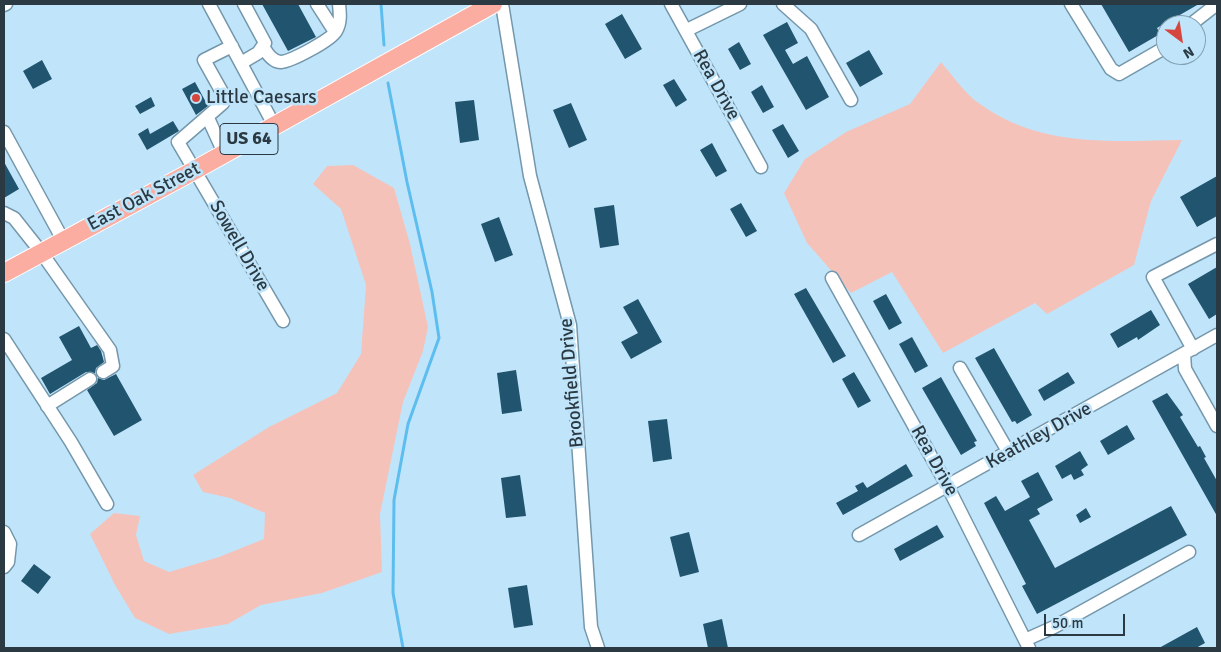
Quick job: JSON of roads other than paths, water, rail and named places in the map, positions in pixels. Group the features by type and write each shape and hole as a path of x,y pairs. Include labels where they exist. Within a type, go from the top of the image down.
{"highway":[{"name":"East Oak Street","path":"4,273 195,170 493,4"}],"street":[{"path":"209,4 274,125"},
{"path":"244,4 264,38 264,48 274,61 281,62 306,51 335,32 340,16 339,4"},
{"path":"318,4 335,32"},
{"name":"Brookfield Drive","path":"502,4 530,176 570,325 591,626 598,648"},
{"name":"Rea Drive","path":"671,4 761,166"},
{"path":"686,30 740,4"},
{"path":"783,4 811,29 850,100"},
{"path":"1071,4 1111,69 1119,74 1156,53"},
{"path":"1203,15 1217,4"},
{"path":"224,153 208,118 223,104 224,94 204,60 232,46"},
{"path":"241,63 264,48"},
{"name":"Sowell Drive","path":"208,118 178,142 283,321"},
{"path":"4,132 64,240"},
{"path":"4,213 14,218 41,252 110,350 113,366 103,372"},
{"path":"1217,244 1153,277 1189,352 1185,369 1217,426"},
{"name":"Rea Drive","path":"832,278 948,487 1027,644"},
{"name":"Keathley Drive","path":"859,535 1009,453 1217,335"},
{"path":"4,339 71,442 107,504"},
{"path":"960,368 1009,453"},
{"path":"47,406 90,379"},
{"path":"4,532 10,544 8,562 4,567"},
{"path":"1027,644 1189,552"}],"waterway":[{"path":"381,4 384,45"},
{"path":"388,83 407,182 432,292 439,338 408,424 394,500 393,593 403,648"}],"place":[{"name":"Little Caesars","path":"196,98"}]}
